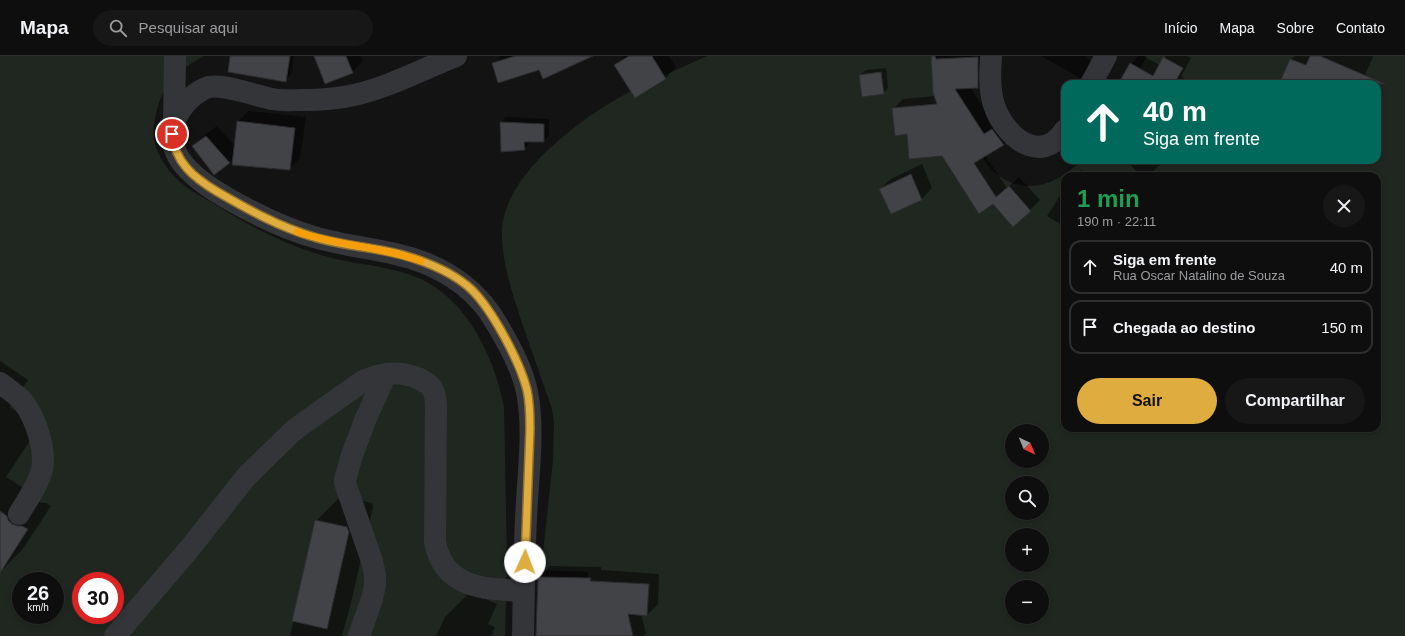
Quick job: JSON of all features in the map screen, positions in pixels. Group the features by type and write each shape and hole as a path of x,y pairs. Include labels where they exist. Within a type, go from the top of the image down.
{"street":[{"path":"175,56 174,124 172,134 173,143 176,152 193,175 238,204 297,232 315,238 402,255 443,270 472,290 489,312 500,330 522,375 527,390 530,408 523,636"},
{"path":"174,124 178,114 189,100 196,93 211,86 217,86 274,99 330,99 354,95 378,88 456,56"},
{"path":"991,56 990,86 994,106 1014,136 1030,146 1041,147 1055,142 1061,135"},
{"path":"1093,80 1106,56"},
{"path":"115,636 190,548 246,477 277,446 294,430 362,381 374,376 386,374 399,373 412,375 430,386 435,396 435,542 442,562 455,577 472,586 496,590 524,591"},
{"path":"359,636 372,599 375,585 375,575 372,561 345,480 352,455 366,418 386,374"},
{"path":"0,384 17,397 27,409 36,430 42,450 43,462 38,480 19,514"}],"shaded area":[{"path":"0,56 203,56 183,69 169,83 160,100 154,124 154,138 161,159 169,171 182,184 238,218 280,240 295,246 339,260 396,270 423,280 449,298 461,311 481,340 495,373 504,407 507,559 505,636 0,636"},
{"path":"707,56 932,56 969,136 989,167 1000,177 1012,183 1024,186 1036,186 1048,183 1061,176 1061,432 1381,432 1381,172 1068,172 1078,164 1381,164 1381,80 1134,80 1147,56 1405,56 1405,636 577,636 588,572 541,570 553,460 554,422 552,409 522,323 506,270 502,238 504,216 513,195 526,174 543,155 563,137 603,107 653,80"}],"building":[{"path":"230,56 290,56 286,82 228,72"},
{"path":"314,56 346,56 353,73 325,84"},
{"path":"515,56 593,56 543,79 539,70 498,83 492,63"},
{"path":"629,56 652,56 666,79 635,98 614,65"},
{"path":"931,56 935,56 936,59 978,57 978,88 955,89 984,134 992,129 1004,145 974,163 996,197 1009,186 1031,211 1013,227 993,204 979,214 942,156 909,159 907,134 895,136 892,108 937,104 933,93"},
{"path":"1310,56 1320,56 1376,80 1281,80 1290,59 1306,65"},
{"path":"1163,57 1183,68 1176,80 1120,80 1130,63 1153,76"},
{"path":"881,72 884,94 862,97 859,75"},
{"path":"237,121 295,128 290,170 232,165"},
{"path":"500,122 544,124 544,142 524,142 525,150 501,152"},
{"path":"206,136 230,163 214,175 192,146"},
{"path":"911,174 922,200 891,214 879,189"},
{"path":"0,511 7,516 8,520 12,524 28,529 0,573"},
{"path":"315,520 347,527 349,532 327,629 292,621"},
{"path":"538,577 591,578 590,581 649,584 647,616 628,614 633,636 536,636"}],"slow traffic":[{"path":"297,232 315,238 402,255 421,261"}],"route":[{"path":"172,134 173,143 180,160 193,175 238,204 297,232 315,238 402,255 424,262 443,270 472,290 489,312 500,330 522,375 527,390 530,408 530,429 525,562"}]}
